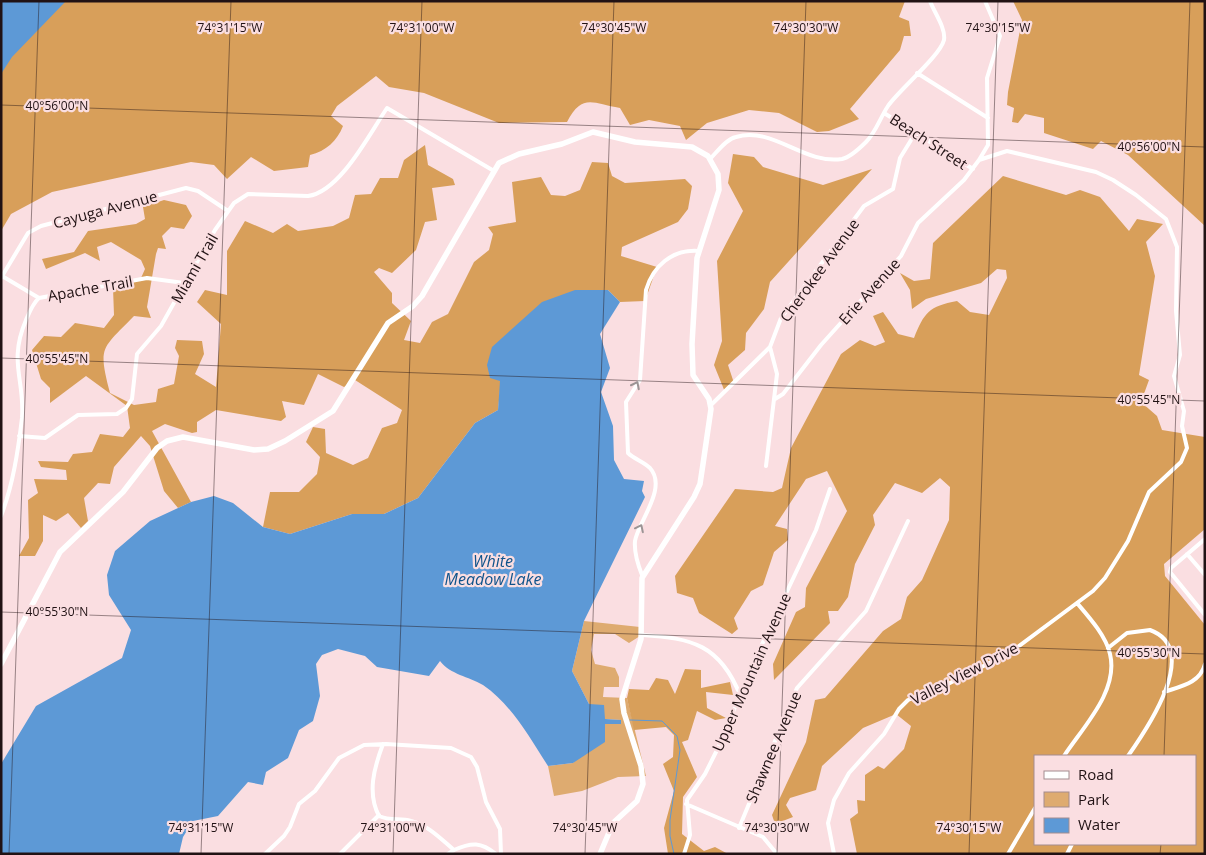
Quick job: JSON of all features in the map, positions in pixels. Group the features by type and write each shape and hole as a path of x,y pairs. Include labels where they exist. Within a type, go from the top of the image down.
{"street":[{"path":"710,159 732,138 752,136 767,138 813,156 843,159 850,156 872,135 884,113 944,41 942,30 930,1"},
{"name":"Erie Avenue","path":"775,400 782,394 820,345 901,256 918,223 964,180 987,146 987,78 1000,36 985,1"},
{"path":"917,73 988,118"},
{"name":"Miami Trail","path":"19,436 45,438 78,415 116,414 126,408 132,399 136,358 161,326 184,283 228,211 239,199 248,194 308,196 324,190 346,169 387,109 494,171"},
{"name":"Beach Street","path":"884,113 973,169"},
{"path":"1,664 60,552 123,492 157,448 167,441 183,437 242,448 268,449 333,411 388,323 413,306 422,296 500,163 512,156 562,144 593,132 635,142 687,145 710,159 718,174 719,190 698,251 691,365 695,378 711,405 708,438 698,488 642,575"},
{"name":"Cherokee Avenue","path":"711,405 770,346 782,318 864,206 895,186 900,158 916,132"},
{"path":"979,160 994,154 987,146"},
{"name":"Valley View Drive","path":"834,854 828,823 834,800 854,767 884,734 904,704 1011,652 1100,584 1128,541 1149,492 1172,472 1186,452 1188,444 1182,426 1184,411 1174,382 1180,355 1176,311 1177,248 1166,219 1148,203 1113,180 1096,172 1030,155 1007,151 994,154"},
{"name":"Cayuga Avenue","path":"2,277 28,232 41,226 186,188 198,191 228,211"},
{"path":"600,854 613,823 633,806 642,791 641,766 624,713 624,692 642,635 642,575 637,560 635,541 652,504 654,478 649,467 628,453 626,402 640,380 646,290 650,279 658,265 665,259 687,251 698,251"},
{"name":"Apache Trail","path":"2,277 39,298 147,278 184,283"},
{"path":"1,516 11,485 19,436 22,402 16,353 24,323 39,298"},
{"path":"766,466 777,374 770,346"},
{"name":"Upper Mountain Avenue","path":"686,804 689,795 705,774 717,750 756,657 816,530 830,489"},
{"name":"Shawnee Avenue","path":"740,828 758,777 797,688 808,673 862,618 908,521"},
{"path":"1205,539 1171,568 1170,572 1172,578 1205,614"},
{"path":"1187,554 1205,575"},
{"path":"1065,755 1108,686 1112,666 1108,648 1077,603"},
{"path":"1108,648 1127,634 1138,630 1150,630 1160,635 1170,644 1173,655 1164,692 1154,716 1129,755"},
{"path":"642,635 688,640 708,649 727,670 740,696"},
{"path":"1164,692 1192,682 1202,674 1205,664"},
{"path":"383,744 377,762 372,789 374,805 378,815 388,820 402,820 419,824 437,835 454,850"},
{"path":"265,854 284,836 290,827 299,804 319,786 339,758 364,745 383,744 451,748 471,757 476,767 486,802 500,829 501,854"},
{"path":"686,804 768,840 777,854"},
{"path":"684,854 690,835 686,804"},
{"path":"1008,854 1034,810"},
{"path":"340,854 378,815"},
{"path":"448,854 471,844 482,844 496,854"}],"green space":[{"path":"584,621 640,627 640,636 629,643 615,634 594,634 591,650 595,664 615,668 619,677 619,687 604,687 603,697 627,698 646,776 618,777 582,791 554,796 548,766 573,763 605,724 620,724 621,720 604,719 589,704 572,671"}],"shaded area":[{"path":"1,1 905,1 899,17 909,21 911,36 904,36 900,50 850,109 859,119 829,131 817,132 779,113 749,110 707,123 686,140 680,126 649,120 630,125 620,108 589,102 578,107 567,122 499,123 424,93 389,87 376,76 337,106 331,116 343,126 341,131 326,148 310,155 308,167 274,171 251,157 227,179 214,165 191,162 52,192 11,214 1,231"},
{"path":"1013,1 1205,1 1205,226 1128,155 1101,141 1093,149 1044,133 1044,118 1025,114 1018,123 1012,122 1014,108 1007,105 1008,92 1022,20"},
{"path":"425,145 428,165 453,179 455,185 432,188 437,220 425,222 416,250 392,273 379,268 374,272 392,293 392,303 411,321 404,340 420,343 432,322 448,314 474,262 489,250 493,234 488,227 516,222 512,182 541,177 551,195 565,196 580,190 592,162 608,163 612,176 625,183 685,179 692,186 688,209 678,222 622,247 621,256 657,267 645,301 620,302 608,290 501,381 498,410 475,423 418,498 384,514 352,514 290,534 263,527 270,492 299,492 317,474 320,457 306,442 313,427 325,429 326,453 353,465 368,458 382,428 397,423 402,410 355,380 344,387 318,374 304,405 282,401 286,417 281,421 216,410 197,422 197,432 192,433 165,424 152,431 191,502 178,508 164,491 150,446 141,436 114,467 110,484 98,483 84,498 88,521 81,528 68,513 56,521 43,515 43,541 35,556 19,556 29,538 28,500 38,493 34,479 67,480 66,470 41,467 38,461 68,462 73,454 92,452 100,434 123,437 130,428 127,406 86,376 50,403 50,388 41,379 32,350 44,336 61,337 75,323 104,328 114,315 113,288 141,278 145,269 141,260 111,242 97,247 100,261 85,253 46,269 42,259 74,252 88,231 136,224 145,219 143,207 164,200 186,205 192,216 184,229 171,227 162,236 166,249 158,248 156,254 147,307 151,318 134,316 123,327 105,350 104,366 110,393 134,405 156,402 158,389 174,384 179,356 175,348 177,340 202,341 204,354 195,374 216,387 221,324 197,302 205,290 227,295 227,251 245,221 273,233 287,224 298,231 333,226 349,218 355,195 371,194 380,178 398,178 404,160"},
{"path":"733,154 754,157 763,167 823,185 872,169 770,282 764,309 746,333 745,350 728,365 734,383 725,392 714,365 722,341 717,261 743,211 728,183"},
{"path":"1003,176 1066,195 1080,190 1100,197 1129,231 1137,219 1163,224 1146,242 1155,276 1139,375 1149,380 1141,402 1157,416 1162,430 1205,437 1205,529 1164,564 1165,576 1205,625 1205,854 857,854 850,819 858,813 857,800 865,801 865,775 878,766 884,769 904,749 911,726 896,714 863,728 822,766 816,790 790,798 786,805 793,817 775,824 772,815 806,742 815,700 825,698 883,631 901,619 907,597 922,580 949,520 950,487 940,478 922,493 895,483 873,515 875,525 855,564 848,597 838,611 828,611 830,623 774,680 773,664 796,612 805,607 806,588 847,511 827,471 806,479 775,526 787,529 788,540 774,552 763,585 751,591 734,618 738,629 732,634 699,613 693,598 677,593 675,576 735,489 773,492 782,488 791,448 841,354 860,340 875,346 885,342 873,316 883,312 898,334 914,338 921,322 929,312 940,305 957,301 970,312 989,315 1007,278 1006,270 997,269 981,283 926,299 912,309 910,290 900,273 914,281 930,279 933,243"},
{"path":"685,669 701,670 701,688 730,682 733,695 706,692 707,708 726,718 715,720 697,711 688,740 682,742 697,777 683,797 682,834 704,851 715,847 728,854 668,854 664,828 674,791 663,764 673,757 674,735 666,727 634,730 627,698 629,689 649,690 656,678 668,680 675,694"}],"water":[{"path":"1,1 66,1 12,57 1,74"},
{"name":"White Meadow Lake","path":"575,290 608,290 620,302 600,334 610,368 601,392 613,426 614,460 624,479 644,481 642,491 645,497 584,621 572,671 589,704 604,705 605,719 621,720 621,724 605,724 605,742 573,763 548,766 519,722 503,702 483,685 454,672 440,661 429,676 377,667 365,656 338,649 322,655 316,664 320,696 313,721 299,730 288,758 266,772 263,785 248,782 218,816 193,821 183,837 179,854 1,854 1,764 36,706 122,658 131,630 109,595 107,575 115,551 150,521 191,502 214,496 233,503 263,527 290,534 352,514 384,514 418,498 475,423 498,410 500,381 490,378 487,365 492,347 542,302"}],"waterway":[{"path":"630,720 662,721 677,736 680,750 670,820 670,836 674,854"}]}
